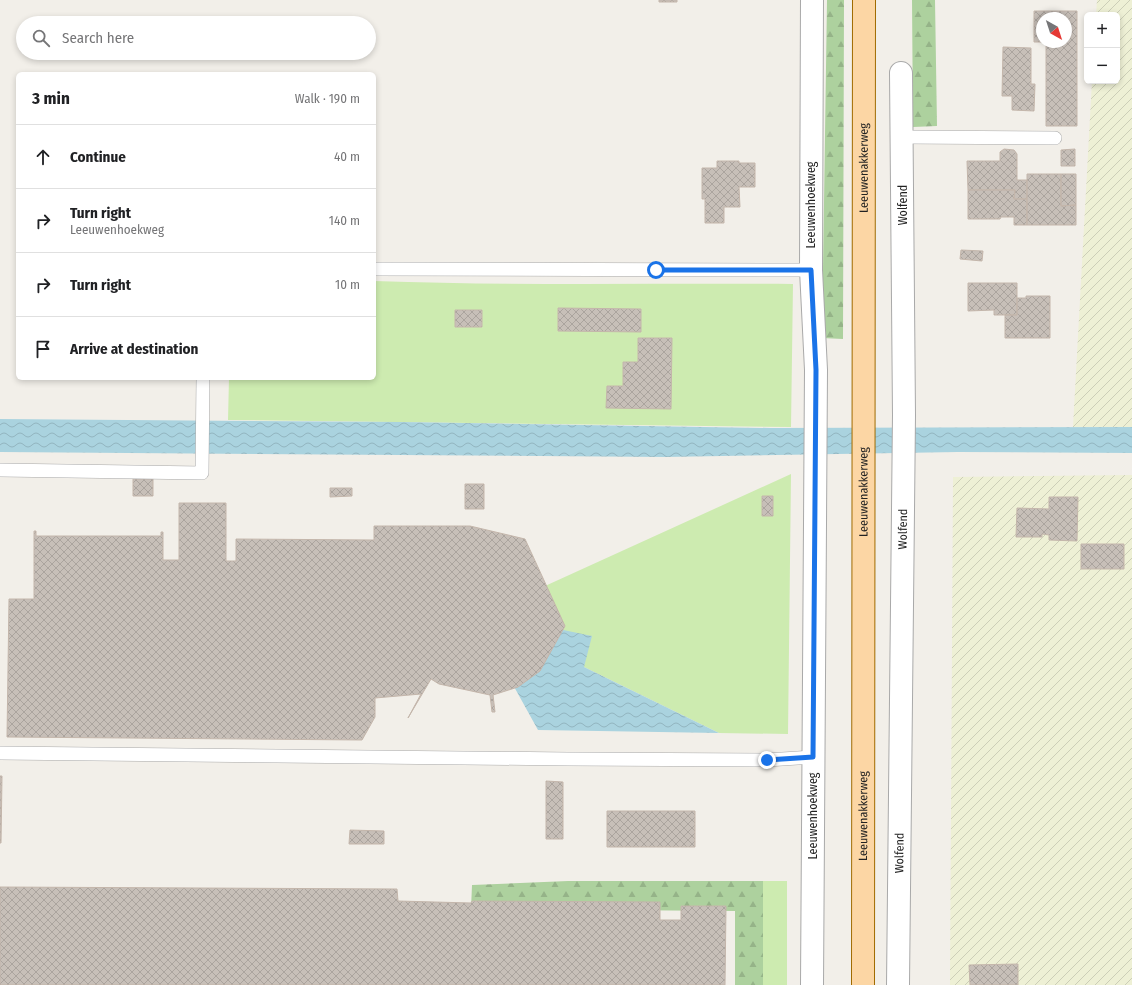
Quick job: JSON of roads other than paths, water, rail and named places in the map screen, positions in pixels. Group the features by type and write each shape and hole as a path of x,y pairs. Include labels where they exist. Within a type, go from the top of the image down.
{"main road":[{"name":"Leeuwenakkerweg","path":"863,985 864,0"}],"street":[{"name":"Leeuwenhoekweg","path":"812,0 811,270 816,370 812,985"},
{"name":"Wolfend","path":"898,985 904,462 901,73"}],"lane":[{"path":"902,137 1055,138"},
{"path":"376,269 811,270"},
{"path":"0,470 202,472 203,380"},
{"path":"0,753 767,760 813,757"}],"water":[{"path":"0,419 401,422 771,428 1132,427 1132,453 958,452 665,457 0,452"},
{"path":"549,627 592,636 584,667 719,733 538,730 512,683"}]}
